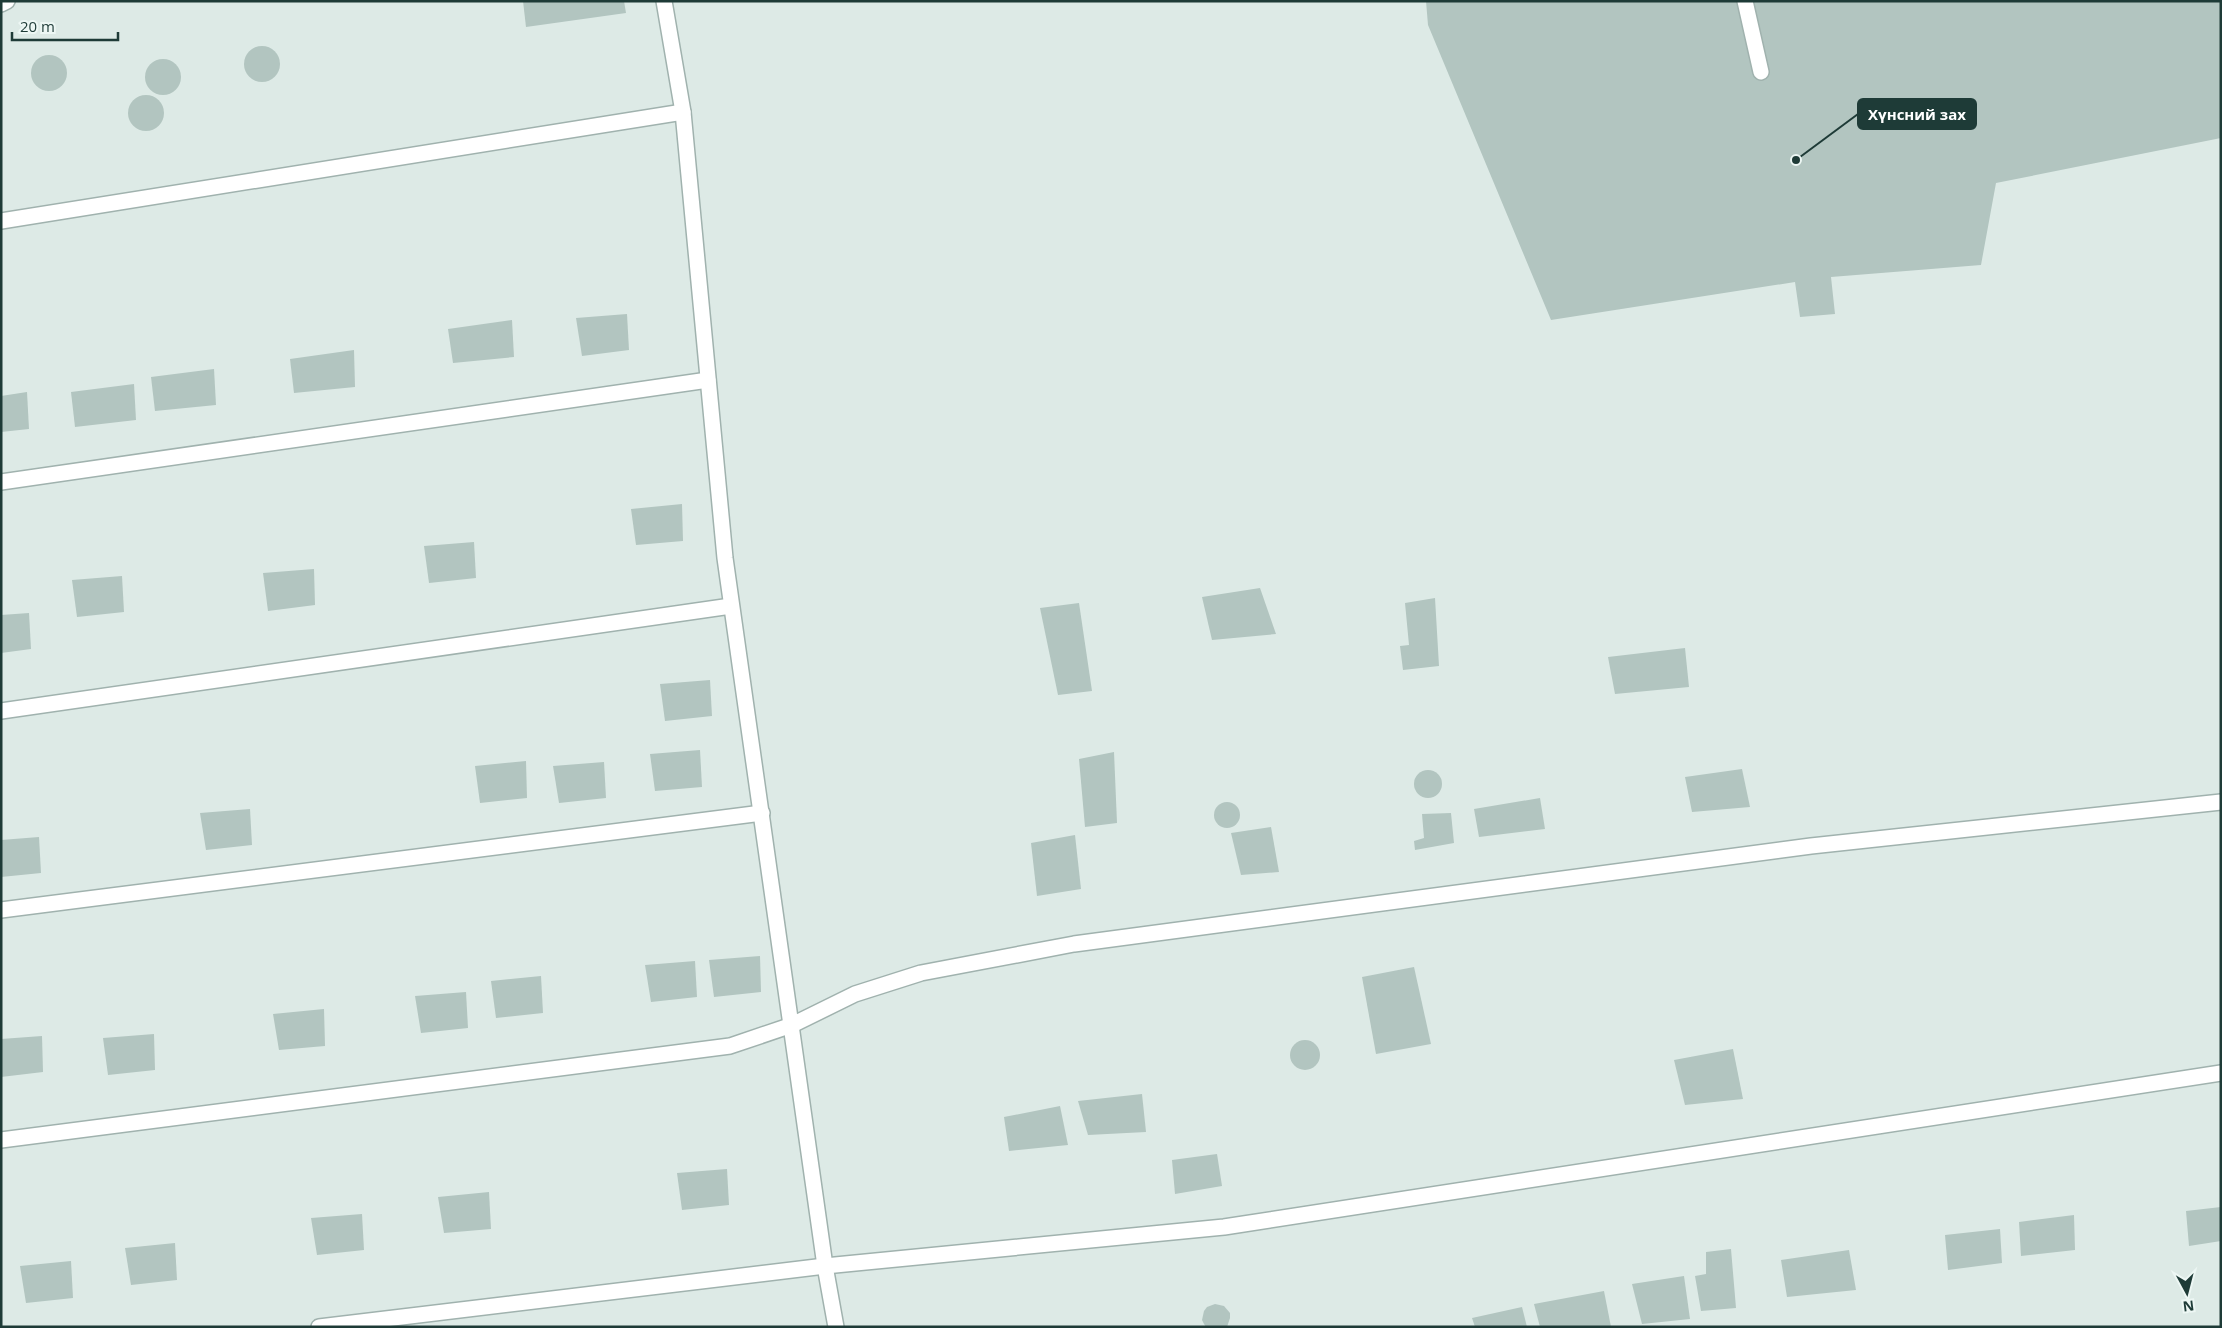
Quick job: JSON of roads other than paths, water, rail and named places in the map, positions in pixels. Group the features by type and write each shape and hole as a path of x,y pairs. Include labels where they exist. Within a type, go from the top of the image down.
{"street":[{"path":"1,4 7,1"},
{"path":"664,1 683,112 731,606 836,1327"},
{"path":"1745,1 1761,72"},
{"path":"1,222 683,112"},
{"path":"1,482 708,380"},
{"path":"1,711 731,606"},
{"path":"1,1140 730,1046 792,1025 855,994 921,973 1074,944 1811,846 2221,802"},
{"path":"1,910 762,813"},
{"path":"319,1327 826,1266 1224,1227 2221,1073"}],"place":[{"name":"Хүнсний зах","path":"1796,160"}]}
